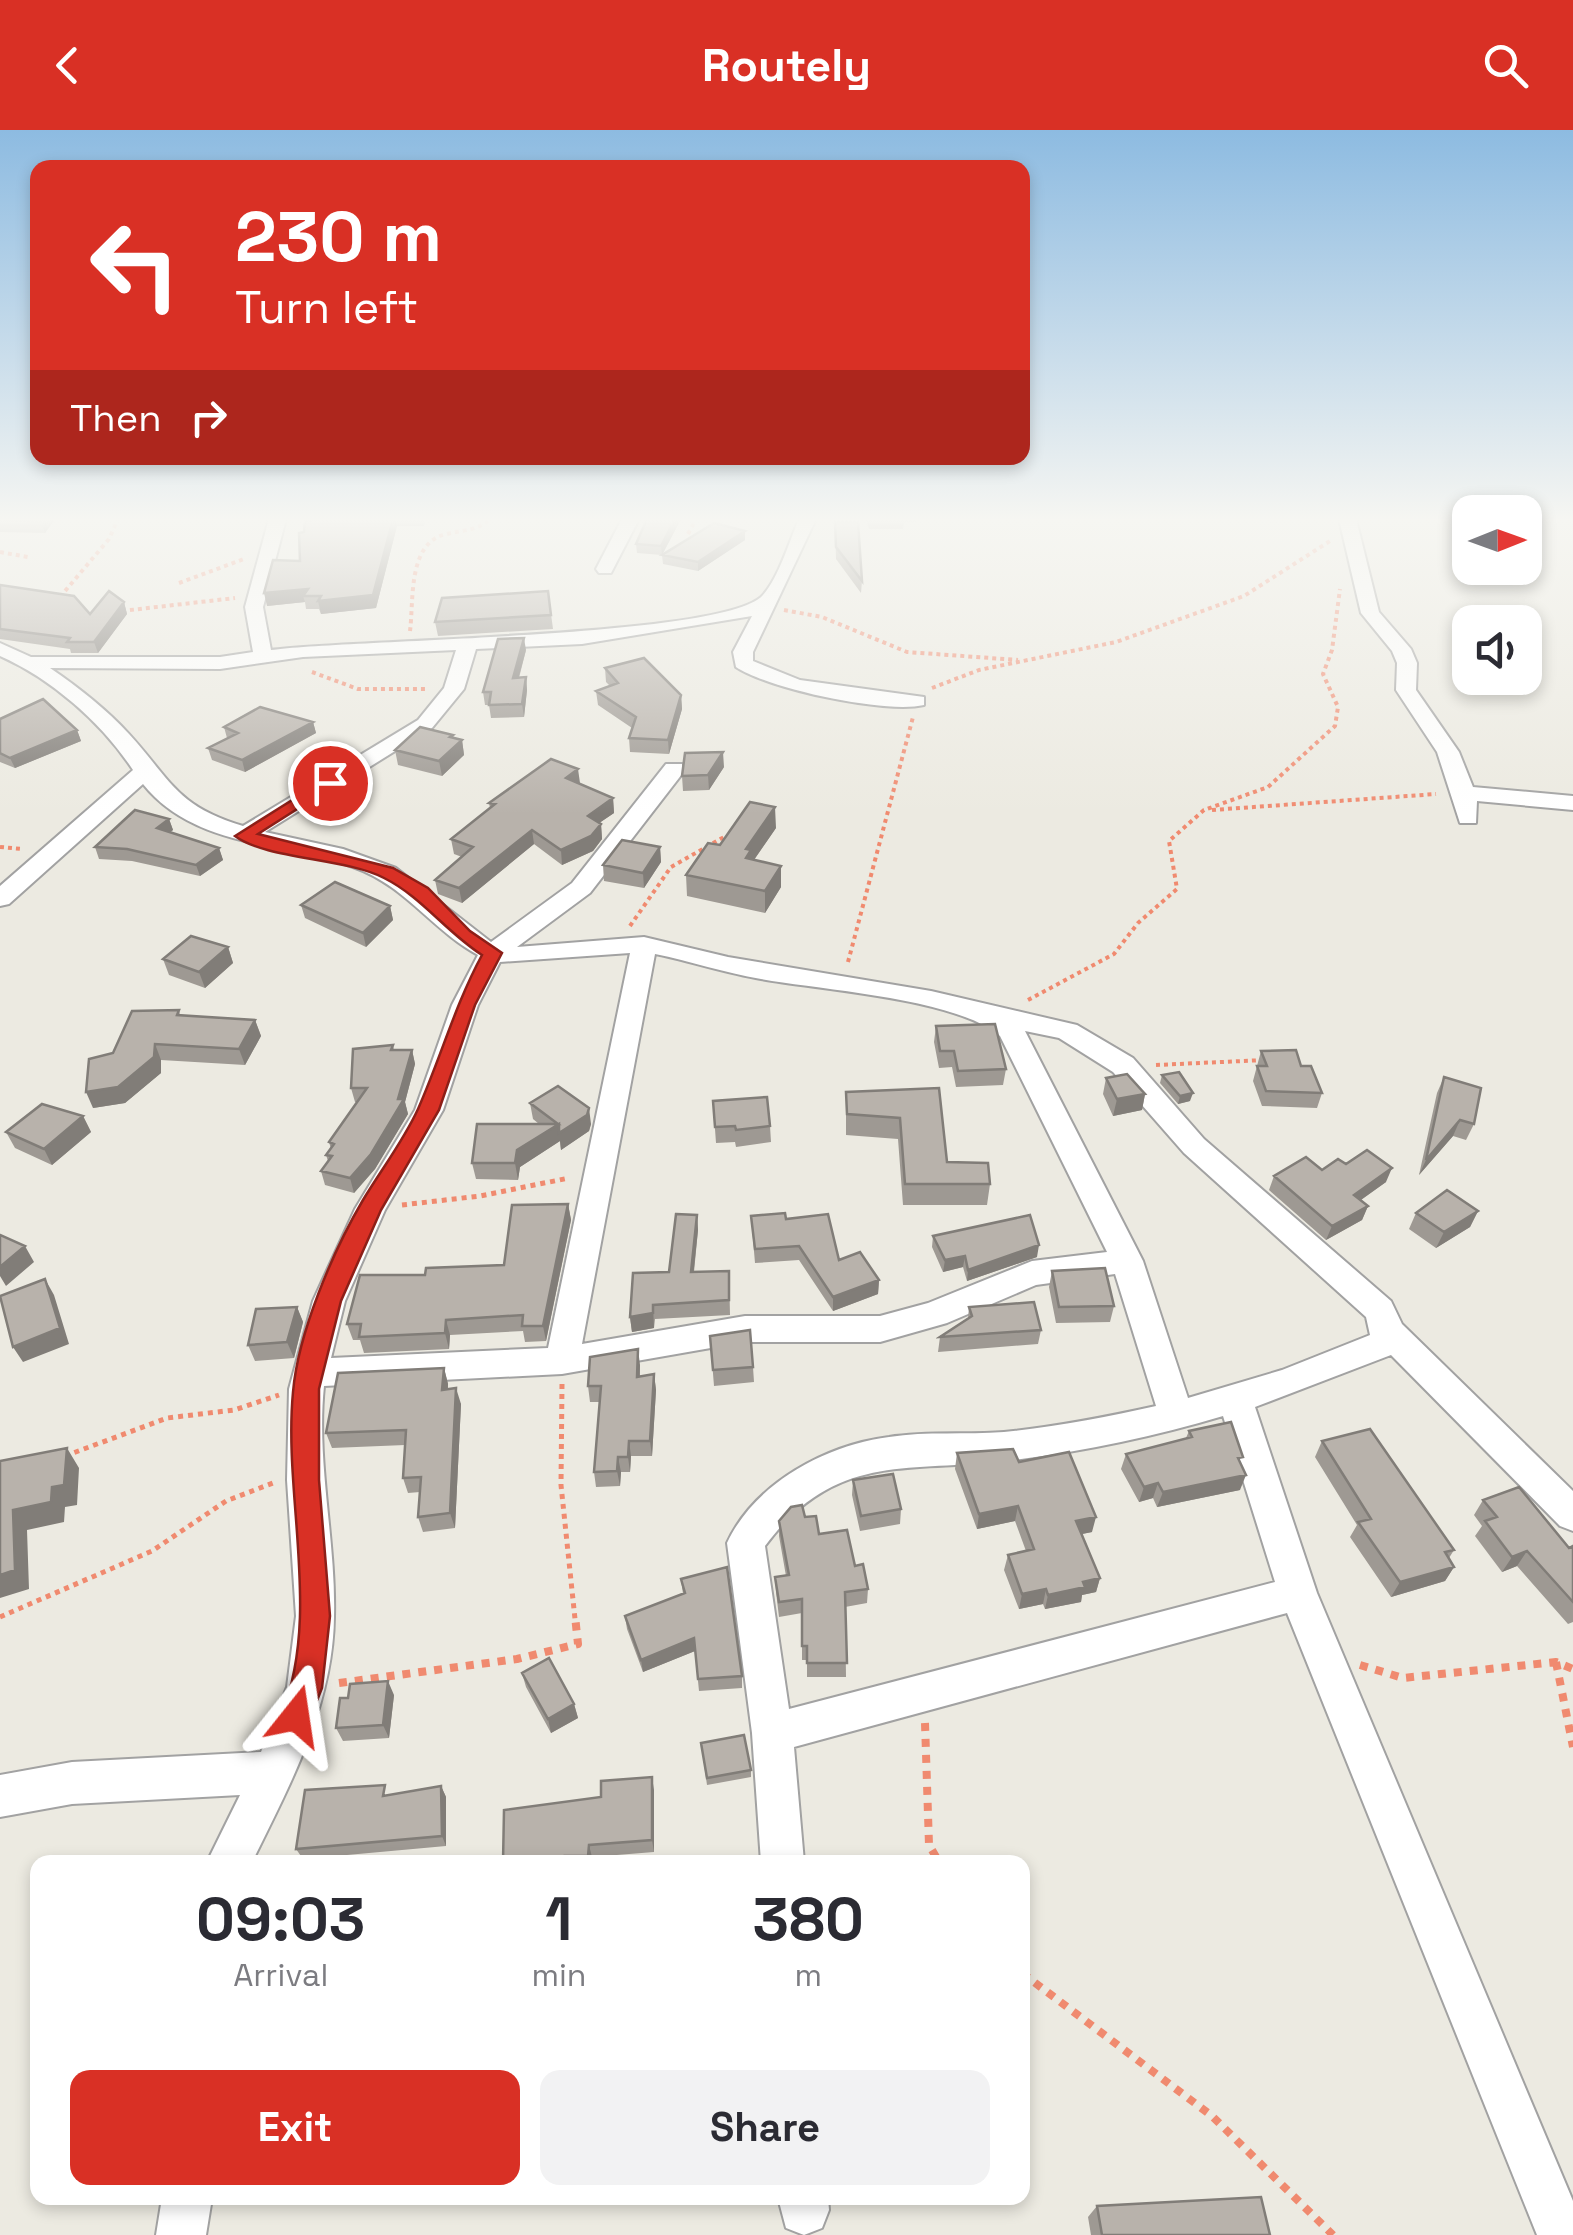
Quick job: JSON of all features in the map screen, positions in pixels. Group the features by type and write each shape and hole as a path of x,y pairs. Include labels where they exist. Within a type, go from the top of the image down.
{"street":[{"path":"254,617 254,632 274,658"},
{"path":"33,662 274,658 303,652 406,649 642,631 722,617"},
{"path":"762,617 743,652 743,663 753,672 793,683 917,701"},
{"path":"1374,617 1401,649 1407,663 1406,690 1448,752 1464,793 1468,818"},
{"path":"244,836 425,724 454,688 467,645"},
{"path":"0,649 33,662 125,744 143,773 171,801 204,821 244,836 386,872 422,892 464,935 492,953 631,945 1067,1030 1123,1064 1194,1146 1380,1310 1388,1331 1573,1515"},
{"path":"232,1855 274,1772 307,1688 315,1616 306,1480 308,1381 329,1301 370,1209 428,1110 465,1005 492,953 581,888 674,769"},
{"path":"0,899 143,773"},
{"path":"1464,793 1573,804"},
{"path":"562,1361 597,1172 631,945"},
{"path":"990,1012 1012,1032 1126,1261 1177,1417"},
{"path":"308,1381 562,1361 745,1328 880,1329 935,1314 1032,1273 1126,1261"},
{"path":"781,1855 772,1733 746,1543 764,1516 849,1460 895,1449 1007,1447 1177,1417 1339,1364 1382,1344 1388,1331"},
{"path":"1236,1399 1298,1593 1321,1652 1562,2235"},
{"path":"772,1733 1298,1593"},
{"path":"0,1796 72,1783 274,1772"},
{"path":"181,2235 187,2205"}],"path":[{"path":"406,649 413,617"},
{"path":"827,617 870,641 932,660 1031,660"},
{"path":"841,984 917,701 953,678 1116,642 1175,617"},
{"path":"990,1012 1114,954 1138,923 1177,889 1169,841 1204,810 1268,787 1335,726 1338,707 1323,674 1336,648 1332,617"},
{"path":"274,658 343,687 454,688"},
{"path":"1204,810 1464,793"},
{"path":"631,945 671,867 724,838"},
{"path":"1123,1064 1266,1060"},
{"path":"370,1209 480,1196 597,1172"},
{"path":"307,1688 517,1660 578,1644 562,1486 562,1361"},
{"path":"52,1461 167,1418 234,1410 308,1381"},
{"path":"0,1617 152,1552 226,1501 278,1481 306,1480"},
{"path":"1321,1652 1403,1678 1556,1662 1573,1668"},
{"path":"1556,1662 1573,1747"},
{"path":"924,1693 929,1844 935,1855"},
{"path":"1030,1979 1212,2116 1333,2235"}],"building":[{"path":"0,617 113,617 94,642 67,642 70,638 0,629"},
{"path":"436,617 514,617 435,622"},
{"path":"524,638 513,678 526,677 522,704 489,705 491,692 483,692 498,639"},
{"path":"644,658 681,695 668,740 629,738 636,717 596,691 618,683 605,668"},
{"path":"43,699 77,730 10,758 0,753 0,719"},
{"path":"260,707 313,722 242,760 208,748 238,733 224,727"},
{"path":"420,727 462,740 439,761 395,750"},
{"path":"723,752 708,775 682,776 685,753"},
{"path":"551,759 578,769 566,778 613,798 588,816 601,824 591,836 561,850 532,830 459,888 435,880 473,847 451,839 495,804 489,803"},
{"path":"750,802 775,807 746,849 751,850 746,858 781,866 765,891 686,875 708,843 720,845"},
{"path":"135,810 169,819 157,828 219,848 196,865 127,849 95,847"},
{"path":"622,840 660,847 643,873 603,865"},
{"path":"335,882 390,906 363,933 301,905"},
{"path":"191,936 228,947 199,972 163,959"},
{"path":"179,1010 177,1015 255,1020 239,1049 155,1044 154,1057 118,1087 86,1092 89,1059 113,1053 132,1011"},
{"path":"995,1024 1006,1069 958,1071 954,1051 940,1051 936,1026"},
{"path":"393,1045 391,1050 412,1050 398,1099 404,1099 371,1154 350,1178 321,1171 332,1156 326,1155 334,1144 329,1142 367,1088 351,1088 353,1049"},
{"path":"1296,1050 1301,1066 1311,1066 1322,1093 1266,1091 1257,1066 1267,1066 1261,1051"},
{"path":"1179,1072 1193,1093 1180,1096 1162,1075"},
{"path":"1127,1074 1145,1094 1117,1099 1106,1078"},
{"path":"1444,1077 1481,1088 1474,1124 1460,1120 1426,1160"},
{"path":"558,1086 589,1108 587,1115 559,1133 559,1124 517,1150 515,1163 472,1163 477,1124 558,1124 530,1103"},
{"path":"939,1088 947,1162 988,1163 990,1184 905,1184 900,1118 847,1114 846,1092"},
{"path":"767,1097 770,1126 736,1130 735,1126 715,1127 713,1101"},
{"path":"42,1104 83,1116 44,1149 6,1132"},
{"path":"1367,1150 1392,1168 1354,1195 1368,1206 1332,1226 1274,1176 1306,1157 1322,1170 1338,1159 1346,1164"},
{"path":"1447,1190 1478,1211 1444,1232 1416,1213"},
{"path":"568,1204 543,1326 522,1326 523,1315 446,1320 445,1333 359,1337 361,1324 347,1324 360,1275 425,1275 426,1268 504,1265 512,1205"},
{"path":"785,1213 786,1219 828,1214 839,1260 860,1252 879,1280 833,1297 799,1246 755,1249 751,1216"},
{"path":"676,1214 697,1215 691,1272 729,1271 729,1300 653,1305 653,1313 630,1317 633,1273 669,1272"},
{"path":"1030,1215 1039,1245 968,1270 965,1256 945,1260 933,1236"},
{"path":"0,1235 25,1246 0,1267"},
{"path":"1105,1268 1114,1306 1059,1307 1052,1271"},
{"path":"45,1279 60,1328 13,1347 0,1296"},
{"path":"1034,1302 1041,1330 940,1337 972,1316 969,1307"},
{"path":"297,1307 287,1342 248,1345 256,1309"},
{"path":"750,1330 753,1367 713,1370 710,1336"},
{"path":"638,1349 637,1377 654,1374 650,1441 629,1441 628,1457 618,1457 617,1471 594,1472 601,1386 588,1386 590,1357"},
{"path":"444,1368 442,1390 456,1388 450,1513 418,1517 421,1477 403,1478 406,1430 326,1433 338,1373"},
{"path":"1231,1422 1243,1457 1238,1458 1246,1475 1163,1492 1158,1483 1144,1487 1126,1454 1192,1437 1189,1431"},
{"path":"1370,1429 1454,1550 1445,1552 1454,1567 1400,1582 1358,1522 1371,1519 1322,1441"},
{"path":"67,1448 64,1485 52,1487 51,1502 13,1510 15,1570 0,1575 0,1461"},
{"path":"1013,1449 1019,1462 1069,1452 1096,1517 1076,1521 1100,1578 1083,1582 1085,1587 1048,1595 1046,1589 1022,1594 1008,1555 1034,1549 1018,1506 979,1514 957,1453"},
{"path":"893,1474 901,1509 861,1516 853,1480"},
{"path":"1519,1487 1569,1548 1573,1546 1573,1602 1527,1551 1512,1557 1485,1521 1497,1517 1483,1500"},
{"path":"802,1505 805,1517 816,1516 819,1534 847,1530 855,1566 863,1564 868,1589 845,1592 847,1663 807,1663 807,1646 802,1646 802,1599 779,1602 775,1577 789,1575 779,1521 791,1507"},
{"path":"727,1567 742,1676 698,1679 694,1638 641,1660 625,1616 685,1593 681,1579"},
{"path":"549,1658 574,1704 548,1719 522,1673"},
{"path":"388,1681 383,1725 336,1728 340,1698 348,1698 350,1684"},
{"path":"744,1735 751,1770 707,1778 701,1743"},
{"path":"652,1777 652,1840 589,1845 588,1855 503,1855 504,1810 601,1797 601,1781"},
{"path":"385,1785 383,1796 441,1786 442,1836 296,1849 305,1790"},
{"path":"1261,2197 1270,2235 1102,2235 1097,2206"}],"route":[{"path":"296,1716 307,1688 315,1616 306,1480 306,1389 329,1301 370,1209 428,1110 465,1005 492,953 464,935 422,892 386,872 244,836 330,783"}]}
